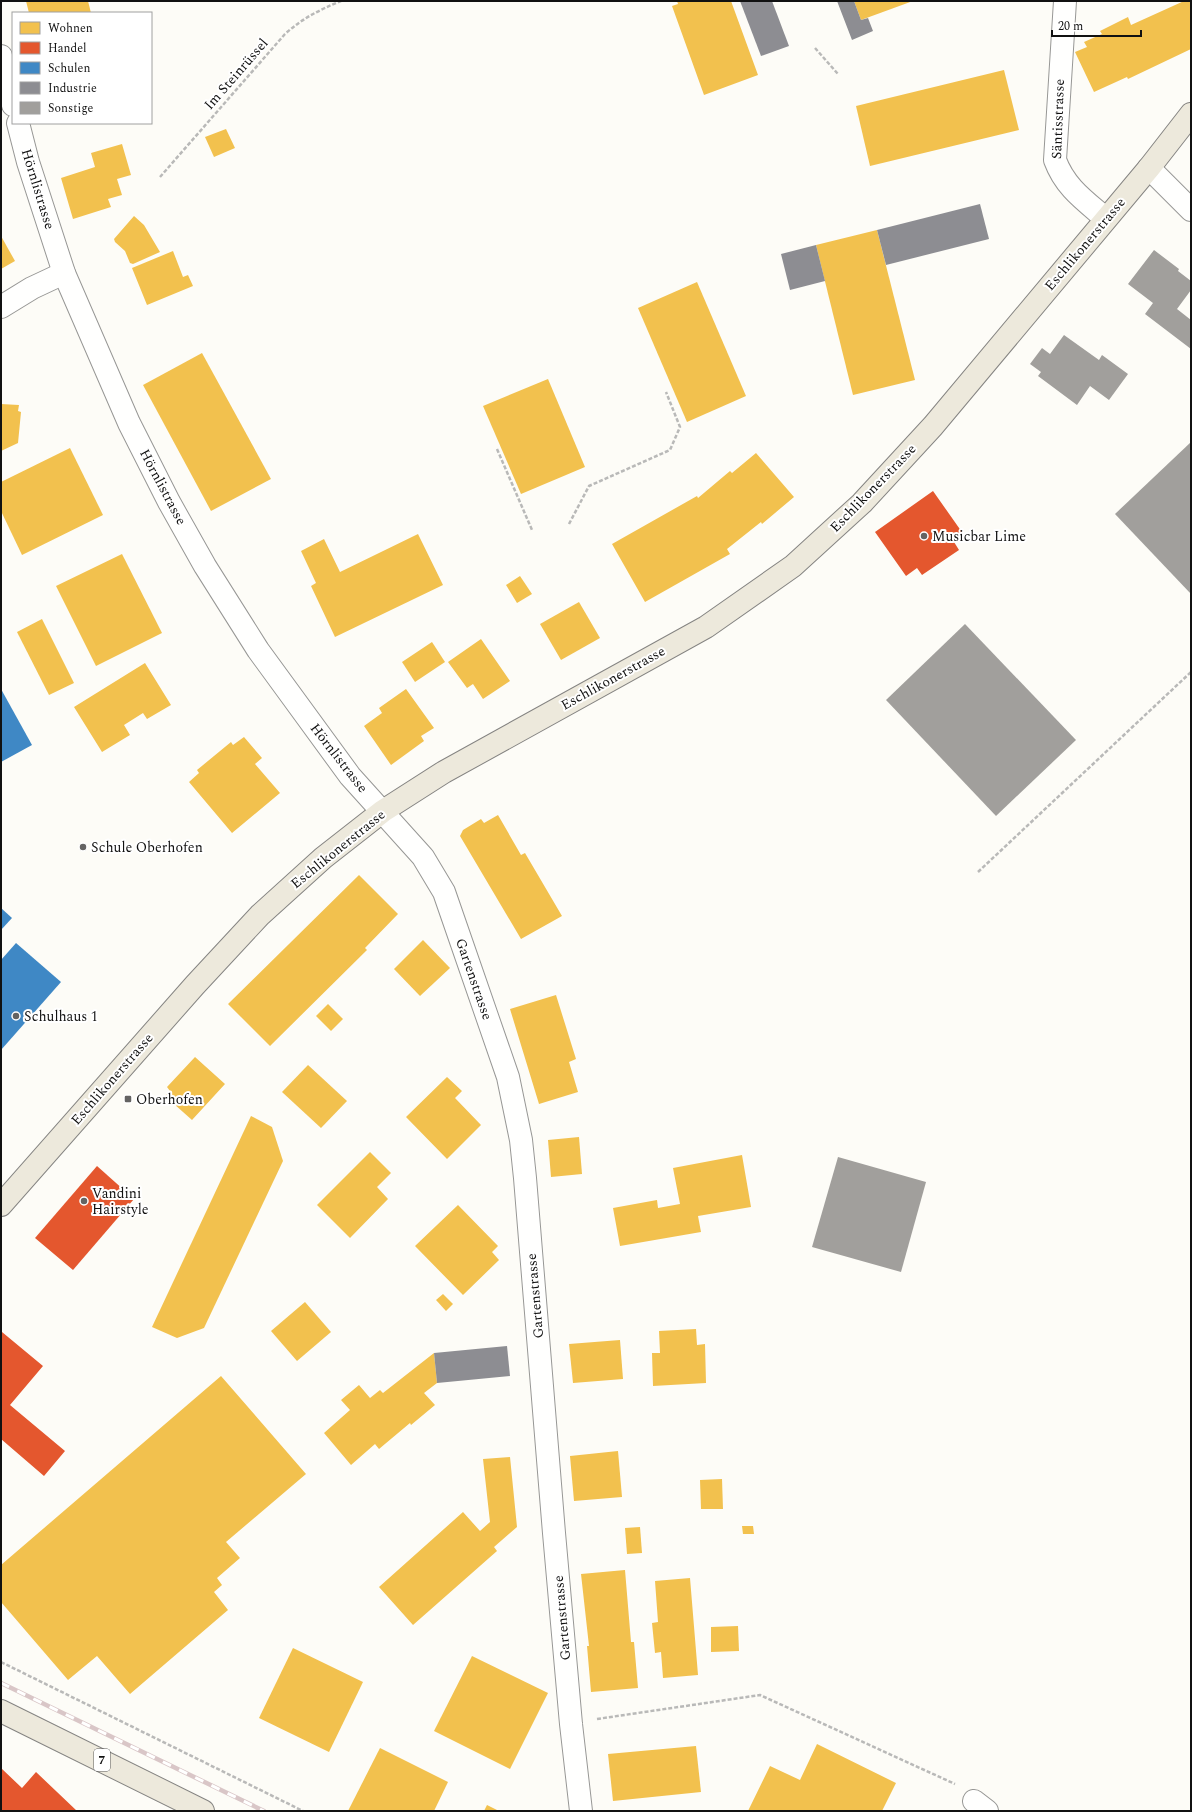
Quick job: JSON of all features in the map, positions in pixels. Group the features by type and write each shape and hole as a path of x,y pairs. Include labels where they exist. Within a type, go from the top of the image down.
{"main road":[{"name":"Eschlikonerstrasse","path":"1,1205 190,991 260,915 323,858 383,812 444,772 706,627 793,566 862,503 933,426 1105,218 1149,168 1191,114"},
{"name":"7","path":"1,1711 203,1811"}],"street":[{"name":"Säntisstrasse","path":"1064,1 1055,160 1060,174 1069,187 1105,218"},
{"path":"1,56 12,101"},
{"path":"1,118 12,114"},
{"name":"Hörnlistrasse","path":"18,124 28,162 64,273 130,423 169,502 205,566 258,650 350,776 383,812"},
{"path":"1149,168 1191,210"},
{"path":"1,307 32,288 64,273"},
{"name":"Gartenstrasse","path":"383,812 423,857 444,892 508,1077 513,1098 521,1140 525,1178 571,1724 581,1811"}],"path":[{"name":"Im Steinrüssel","path":"160,177 285,34 300,21 341,1"},
{"path":"815,48 838,74"},
{"path":"569,524 589,486 670,450 680,427 666,392"},
{"path":"497,450 532,530"},
{"path":"978,872 1191,672"},
{"path":"1,1662 303,1811"},
{"path":"571,1724 760,1695 965,1788 981,1806"}],"building: Wohnen":[{"path":"26,1 88,1 91,12 29,12"},
{"path":"677,1 731,1 758,75 704,95 672,6 678,4"},
{"path":"854,1 913,1 861,20"},
{"path":"1184,1 1191,1 1191,49 1128,79 1127,77 1094,92 1075,52 1087,47 1084,42 1102,34 1100,31 1128,17 1131,25"},
{"path":"1004,70 1019,130 870,166 856,106"},
{"path":"226,129 235,148 214,157 205,137"},
{"path":"122,144 131,175 117,179 122,195 108,199 111,207 73,219 61,178 95,167 91,153"},
{"path":"134,216 144,225 160,252 133,264 130,263 125,251 115,242 114,239"},
{"path":"877,230 915,380 853,395 816,245"},
{"path":"1,236 15,261 1,269"},
{"path":"173,251 183,277 188,275 193,286 147,305 132,268"},
{"path":"697,282 746,396 687,422 638,308"},
{"path":"202,353 271,479 211,511 143,385"},
{"path":"548,379 585,467 521,494 483,406"},
{"path":"1,404 19,405 18,411 21,412 18,443 1,451"},
{"path":"70,448 103,515 22,555 1,511 1,482"},
{"path":"756,453 794,497 762,524 761,522 727,549 730,554 645,602 612,544 697,496 698,498 730,471 732,473"},
{"path":"418,534 443,585 335,637 311,586 316,583 301,551 324,539 340,572"},
{"path":"122,554 162,633 96,666 56,586"},
{"path":"520,576 532,594 517,603 506,585"},
{"path":"579,602 600,638 561,660 540,624"},
{"path":"42,619 74,683 49,695 17,632"},
{"path":"481,639 510,681 483,699 473,684 467,688 448,662"},
{"path":"432,642 445,662 415,682 402,662"},
{"path":"145,663 171,705 147,719 143,713 124,725 130,735 102,752 74,707"},
{"path":"406,689 434,728 421,736 424,741 391,765 364,726 382,713 379,708"},
{"path":"244,737 262,758 255,764 280,793 232,833 189,782 199,773 197,770 231,742 233,745"},
{"path":"498,815 521,855 525,853 562,916 521,939 460,836 463,830 481,819 484,823"},
{"path":"359,875 398,914 365,948 367,950 270,1046 228,1004"},
{"path":"423,940 450,968 420,996 394,969"},
{"path":"556,995 576,1059 569,1062 578,1092 539,1104 510,1009"},
{"path":"328,1004 343,1019 331,1031 316,1016"},
{"path":"195,1057 225,1084 192,1120 165,1096 170,1091 167,1087"},
{"path":"308,1065 347,1101 321,1128 282,1092"},
{"path":"447,1077 462,1091 455,1098 481,1125 447,1159 406,1117"},
{"path":"251,1116 272,1127 283,1161 204,1328 177,1338 152,1327"},
{"path":"579,1137 582,1174 551,1177 548,1140"},
{"path":"370,1152 391,1173 377,1187 388,1199 350,1238 317,1205"},
{"path":"742,1155 751,1207 698,1216 701,1232 620,1246 613,1208 657,1200 658,1208 680,1204 673,1168"},
{"path":"458,1205 498,1246 492,1252 499,1260 463,1295 415,1246"},
{"path":"443,1294 453,1304 446,1311 436,1300"},
{"path":"305,1302 331,1332 297,1361 271,1331"},
{"path":"696,1329 697,1345 705,1344 706,1383 653,1386 652,1353 660,1353 659,1331"},
{"path":"620,1340 623,1379 573,1383 569,1344"},
{"path":"434,1353 437,1383 424,1393 435,1405 411,1425 410,1423 379,1449 375,1444 351,1465 324,1433 350,1410 341,1400 359,1385 370,1398 380,1390 383,1393"},
{"path":"221,1376 306,1474 226,1542 240,1558 217,1578 222,1585 214,1592 228,1610 130,1694 97,1656 68,1680 1,1602 1,1565"},
{"path":"618,1451 622,1497 574,1501 570,1456"},
{"path":"510,1457 517,1527 494,1547 497,1551 413,1625 379,1587 463,1512 480,1531 490,1522 483,1459"},
{"path":"722,1479 723,1509 701,1509 700,1480"},
{"path":"742,1526 753,1526 754,1534 743,1534"},
{"path":"640,1527 642,1553 627,1554 625,1528"},
{"path":"625,1570 631,1642 634,1642 638,1688 591,1692 587,1646 589,1646 581,1574"},
{"path":"690,1578 698,1675 663,1678 661,1652 655,1653 652,1623 658,1622 655,1581"},
{"path":"738,1626 739,1651 711,1652 711,1627"},
{"path":"293,1648 363,1682 329,1752 259,1718"},
{"path":"472,1656 548,1693 510,1769 434,1731"},
{"path":"817,1744 896,1783 882,1811 748,1811 770,1766 800,1780"},
{"path":"696,1746 701,1792 613,1801 608,1754"},
{"path":"380,1748 448,1782 434,1811 348,1811"},
{"path":"487,1805 499,1811 484,1811"}],"building: Handel":[{"path":"933,491 964,535 954,542 959,550 922,575 917,568 906,576 875,532"},
{"path":"97,1166 134,1199 73,1270 35,1238"},
{"path":"2,1332 43,1366 10,1405 65,1451 44,1476 1,1439"},
{"path":"1,1768 22,1788 36,1772 77,1811 1,1811"}],"building: Schulen":[{"path":"1,689 32,745 1,762"},
{"path":"1,908 12,918 1,930"},
{"name":"Schulhaus 1","path":"16,943 61,982 1,1050 1,960"}],"building: Industrie":[{"path":"740,1 772,1 789,46 761,56"},
{"path":"837,1 854,1 861,20 868,18 873,31 852,40"},
{"path":"980,204 989,239 886,265 877,230"},
{"path":"816,245 825,281 790,290 781,254"},
{"path":"507,1346 510,1376 437,1383 434,1353"}],"building: Sonstige":[{"path":"1154,250 1179,269 1178,271 1191,281 1191,290 1177,309 1191,320 1191,349 1145,314 1153,303 1128,284"},
{"path":"1064,335 1099,360 1102,355 1128,374 1109,400 1090,386 1077,405 1038,376 1041,372 1030,364 1042,348 1050,354"},
{"path":"1191,442 1191,594 1115,514"},
{"path":"965,624 1076,740 996,816 886,700"},
{"path":"838,1157 926,1182 901,1272 812,1247"}],"railway":[{"path":"1,1683 264,1811"}],"place":[{"name":"Musicbar Lime","path":"924,536"},
{"name":"Schule Oberhofen","path":"83,847"},
{"name":"Schulhaus 1","path":"16,1016"},
{"name":"Oberhofen","path":"128,1099"},
{"name":"Vandini Hairstyle","path":"84,1201"}]}
